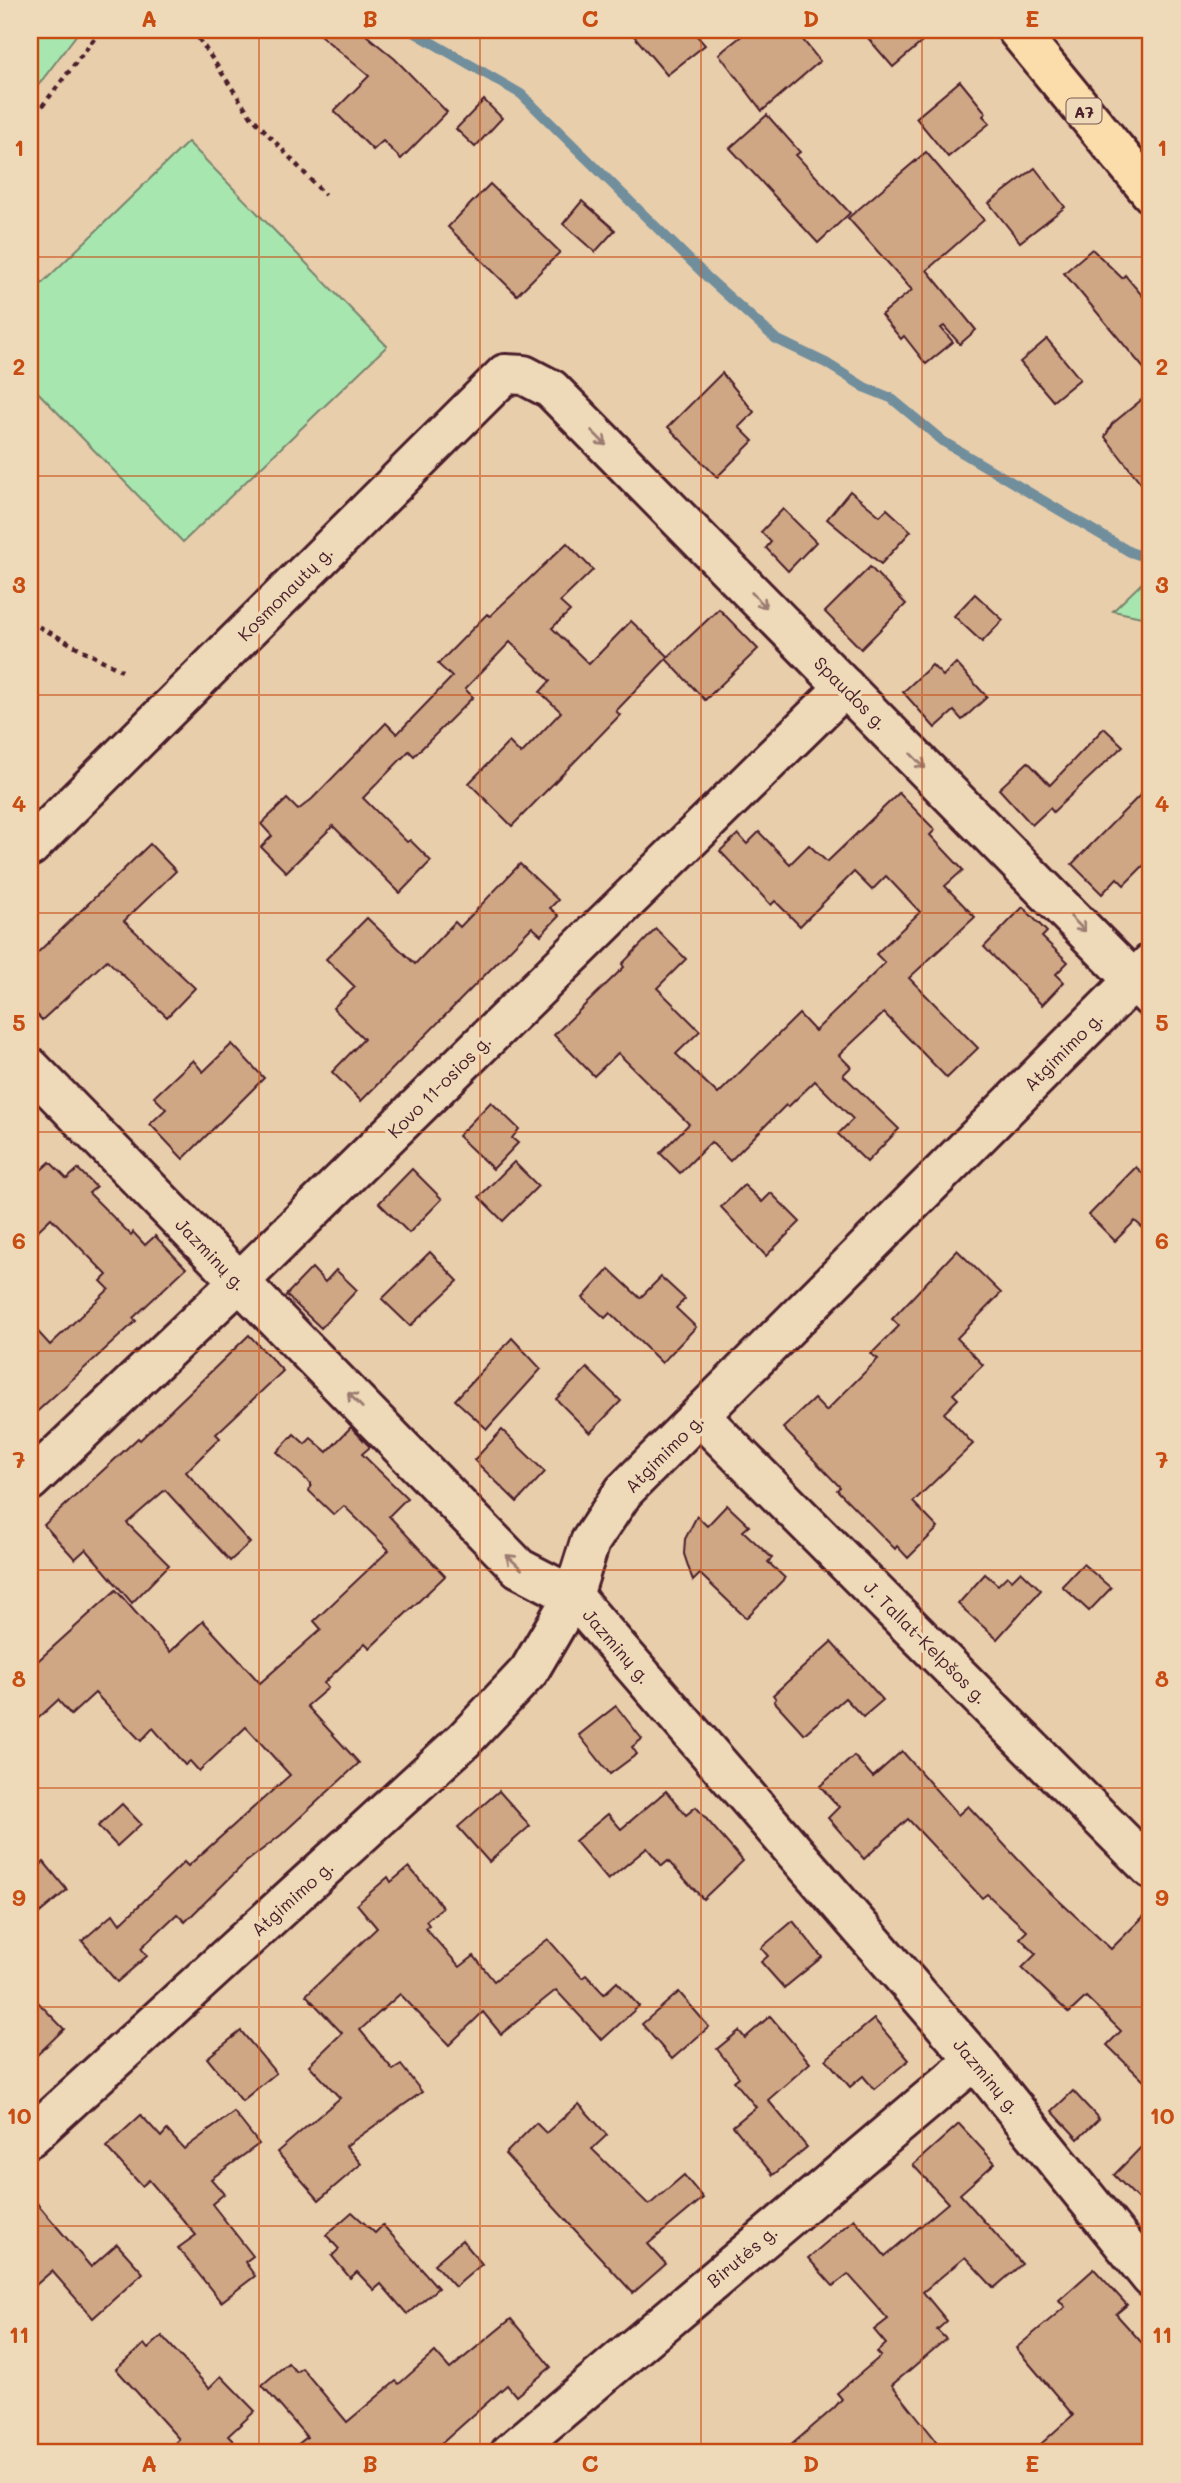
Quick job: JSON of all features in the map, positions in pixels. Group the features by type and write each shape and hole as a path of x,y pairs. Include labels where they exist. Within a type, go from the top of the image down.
{"highway":[{"name":"A7","path":"1017,30 1151,192"}],"street":[{"name":"Kosmonautų g.","path":"30,847 505,374 524,376 551,389"},
{"name":"Spaudos g.","path":"551,389 845,687 1145,980"},
{"name":"Kovo 11-osios g.","path":"30,1481 239,1282 845,687"},
{"name":"Atgimimo g.","path":"30,2137 464,1740 529,1671 573,1596 590,1542 624,1491 1145,980"},
{"name":"Jazminų g.","path":"30,1067 519,1568 573,1596 975,2060 1151,2278"},
{"name":"J. Tallat-Kelpšos g.","path":"701,1416 1151,1869"},
{"name":"Birutės g.","path":"510,2453 975,2060"}],"path":[{"path":"30,122 101,30"},
{"path":"193,30 250,114 325,195"},
{"path":"30,622 122,671"}],"green space":[{"path":"30,30 80,30 30,96"},
{"path":"188,142 387,346 183,542 30,384 30,295"},
{"path":"1151,574 1151,619 1113,611"}],"building":[{"path":"314,30 360,30 395,59 447,112 401,159 383,141 373,150 334,111 369,76"},
{"path":"629,30 692,30 705,45 667,75"},
{"path":"749,30 795,30 820,61 762,111 719,54"},
{"path":"861,30 936,30 893,67"},
{"path":"960,81 986,113 983,116 990,123 948,157 916,118"},
{"path":"484,100 502,118 475,147 456,129"},
{"path":"767,115 800,152 796,155 850,213 818,243 730,148"},
{"path":"926,152 984,220 927,270 976,330 960,344 944,326 941,328 953,342 926,364 904,336 901,339 881,315 912,290 848,218"},
{"path":"1035,168 1065,207 1020,242 989,203"},
{"path":"490,184 560,252 517,295 448,227"},
{"path":"582,201 615,230 595,252 563,224"},
{"path":"1092,249 1122,278 1125,275 1151,306 1151,377 1064,273"},
{"path":"1047,339 1080,379 1053,401 1020,362"},
{"path":"722,373 754,412 739,427 753,441 717,477 668,427"},
{"path":"1151,392 1151,496 1105,437 1112,424"},
{"path":"850,491 880,516 887,509 911,531 881,564 827,519"},
{"path":"783,509 816,542 788,571 766,548 771,542 761,532"},
{"path":"567,543 593,570 560,602 570,611 552,628 589,664 631,621 668,656 667,658 719,609 758,649 705,700 666,659 616,711 620,715 512,826 469,783 509,742 521,754 561,712 540,692 550,681 510,642 465,689 473,697 414,756 409,751 363,798 407,842 410,840 431,861 400,893 333,826 286,872 261,847 272,836 261,824 287,799 298,810 312,799 386,723 397,734 452,677 438,664 487,614 490,616"},
{"path":"870,567 906,604 861,649 825,612"},
{"path":"975,594 1003,620 982,642 954,616"},
{"path":"956,663 987,697 962,720 954,711 935,728 903,692 932,665 943,676"},
{"path":"1104,728 1123,746 1053,812 1050,808 1032,825 999,789 1028,762 1050,785"},
{"path":"1151,784 1151,858 1124,885 1117,878 1102,894 1072,864"},
{"path":"899,793 935,830 930,835 963,870 945,886 975,917 909,978 978,1048 947,1078 884,1013 839,1055 851,1067 843,1075 899,1129 867,1162 838,1134 853,1119 815,1081 788,1107 786,1105 730,1161 711,1142 680,1173 660,1153 689,1124 618,1053 594,1076 554,1035 624,967 622,964 656,929 686,959 657,988 700,1031 676,1054 718,1094 799,1014 815,1031 885,963 876,954 920,912 886,876 872,890 854,872 800,926 775,901 771,905 720,851 738,834 747,844 759,832 790,864 809,845 827,862"},
{"path":"150,844 176,871 124,921 195,988 167,1017 107,960 42,1020 30,1007 30,960"},
{"path":"520,864 558,900 550,908 559,916 541,935 532,927 361,1101 332,1072 364,1039 333,1008 355,987 326,959 367,918 415,964 455,922 460,927"},
{"path":"1023,907 1047,932 1042,937 1068,962 1056,974 1064,982 1042,1005 984,947"},
{"path":"232,1044 264,1078 183,1159 150,1124 166,1109 154,1097 193,1060 203,1072"},
{"path":"491,1102 519,1129 512,1138 518,1143 493,1169 458,1136"},
{"path":"50,1162 67,1179 78,1169 96,1187 89,1193 131,1235 133,1232 145,1245 155,1236 186,1268 133,1318 136,1321 30,1418 30,1323 50,1345 109,1289 101,1281 107,1275 51,1218 30,1238 30,1180"},
{"path":"514,1162 538,1186 503,1221 479,1197"},
{"path":"1136,1167 1151,1182 1151,1235 1135,1221 1115,1241 1089,1215"},
{"path":"412,1169 442,1199 409,1233 379,1203"},
{"path":"744,1185 762,1202 771,1193 800,1222 766,1256 721,1207"},
{"path":"957,1250 1001,1293 957,1338 983,1365 953,1394 958,1399 944,1413 973,1444 913,1502 938,1528 908,1558 897,1546 895,1549 837,1490 840,1487 783,1428 814,1399 826,1411 878,1359 871,1354 899,1326 892,1319"},
{"path":"430,1252 458,1281 410,1326 382,1299"},
{"path":"312,1268 325,1282 336,1270 357,1290 321,1328 286,1295"},
{"path":"609,1269 640,1298 661,1277 685,1299 676,1308 696,1327 662,1363 610,1313 605,1318 583,1298"},
{"path":"249,1335 283,1371 216,1434 220,1438 186,1472 250,1543 230,1561 165,1490 127,1523 169,1565 132,1603 86,1549 75,1559 44,1525 138,1438 140,1440"},
{"path":"512,1338 541,1369 487,1429 455,1400"},
{"path":"587,1368 621,1401 590,1433 556,1399"},
{"path":"351,1427 370,1447 362,1454 407,1498 389,1516 445,1576 370,1648 365,1643 324,1683 328,1688 307,1706 359,1763 281,1835 246,1862 185,1922 177,1914 141,1948 147,1956 117,1982 82,1941 113,1914 120,1924 184,1862 188,1866 290,1775 246,1727 199,1771 190,1761 185,1765 153,1728 141,1741 95,1693 71,1715 58,1700 30,1726 30,1668 116,1590 170,1652 203,1621 260,1683 321,1629 314,1621 389,1550 344,1506 334,1515 309,1491 311,1484 277,1452 294,1434 305,1444 311,1438 327,1452"},
{"path":"502,1430 545,1472 517,1502 474,1460"},
{"path":"727,1505 749,1526 743,1531 772,1558 768,1562 785,1578 746,1618 700,1574 693,1581 684,1554 685,1539 697,1516 707,1526"},
{"path":"1083,1564 1111,1588 1089,1611 1062,1586"},
{"path":"1021,1571 1041,1590 997,1639 958,1604 985,1574 998,1585 1007,1576 1012,1580"},
{"path":"831,1642 883,1700 863,1717 845,1698 804,1734 774,1701 776,1699 773,1695"},
{"path":"616,1706 642,1739 632,1747 637,1754 610,1774 579,1735"},
{"path":"902,1751 958,1815 968,1806 1041,1884 1111,1949 1151,1909 1151,2088 1107,2045 1121,2031 1086,1997 1069,2013 1022,1968 1036,1954 1020,1938 1027,1931 987,1894 982,1898 908,1819 864,1859 828,1818 839,1807 820,1786 854,1756 873,1777"},
{"path":"499,1791 530,1826 489,1862 458,1827"},
{"path":"666,1791 686,1815 696,1807 743,1861 703,1899 668,1861 662,1866 647,1848 608,1880 575,1841 608,1814 621,1829"},
{"path":"122,1804 141,1824 117,1846 98,1826"},
{"path":"44,1862 67,1890 30,1921 30,1874"},
{"path":"409,1867 443,1907 426,1921 429,1925 425,1928 460,1967 474,1956 494,1981 548,1939 582,1978 586,1975 604,1994 617,1982 639,2006 602,2040 556,1990 501,2034 483,2012 449,2045 400,1994 360,2030 393,2070 401,2065 422,2092 346,2146 361,2164 319,2200 277,2152 340,2098 309,2065 342,2033 306,1995 377,1928 357,1904 388,1877 391,1882"},
{"path":"793,1921 822,1957 784,1988 761,1962 768,1956 761,1948"},
{"path":"679,1992 709,2027 672,2059 642,2024"},
{"path":"30,1994 64,2029 30,2062"},
{"path":"770,2016 810,2063 768,2100 807,2147 773,2175 733,2126 756,2107 734,2081 739,2077 717,2049 739,2031 745,2038"},
{"path":"874,2019 909,2060 874,2089 863,2076 850,2087 826,2059"},
{"path":"241,2031 276,2073 242,2101 207,2058"},
{"path":"1073,2091 1099,2119 1078,2139 1052,2111"},
{"path":"579,2104 607,2135 592,2149 649,2205 684,2175 703,2198 648,2244 666,2264 633,2293 505,2154 536,2123 546,2133"},
{"path":"234,2112 259,2144 211,2179 224,2194 212,2204 253,2256 245,2262 255,2276 221,2302 178,2248 196,2235 149,2180 142,2186 106,2147 141,2115 161,2137 167,2130 184,2149"},
{"path":"959,2124 995,2163 960,2194 1022,2264 994,2288 965,2257 923,2292 947,2321 937,2330 946,2339 892,2385 946,2453 782,2453 834,2408 842,2399 837,2393 881,2356 877,2352 886,2344 874,2330 888,2319 848,2274 833,2286 808,2258 854,2219 885,2256 948,2203 913,2165"},
{"path":"1151,2137 1151,2212 1114,2175"},
{"path":"30,2195 91,2267 117,2244 143,2273 93,2318 52,2271 30,2290"},
{"path":"352,2212 375,2233 383,2225 438,2288 407,2314 381,2284 374,2290 357,2272 350,2278 332,2256 339,2249 326,2235"},
{"path":"462,2240 482,2264 455,2287 434,2264"},
{"path":"1094,2269 1127,2305 1116,2314 1151,2353 1151,2440 1136,2453 1031,2453 1073,2415 1016,2348 1065,2307 1059,2300"},
{"path":"511,2319 551,2367 516,2396 507,2385 431,2453 287,2453 307,2437 262,2385 288,2363 296,2372 302,2368 347,2422 396,2381 399,2384 435,2352 450,2369"},
{"path":"162,2336 209,2388 221,2376 255,2411 228,2436 245,2453 164,2453 179,2439 116,2369 144,2344 148,2349"}],"waterway":[{"path":"410,30 521,94 708,278 776,339 826,363 866,388 891,398 944,442 1130,552 1151,559"}]}
